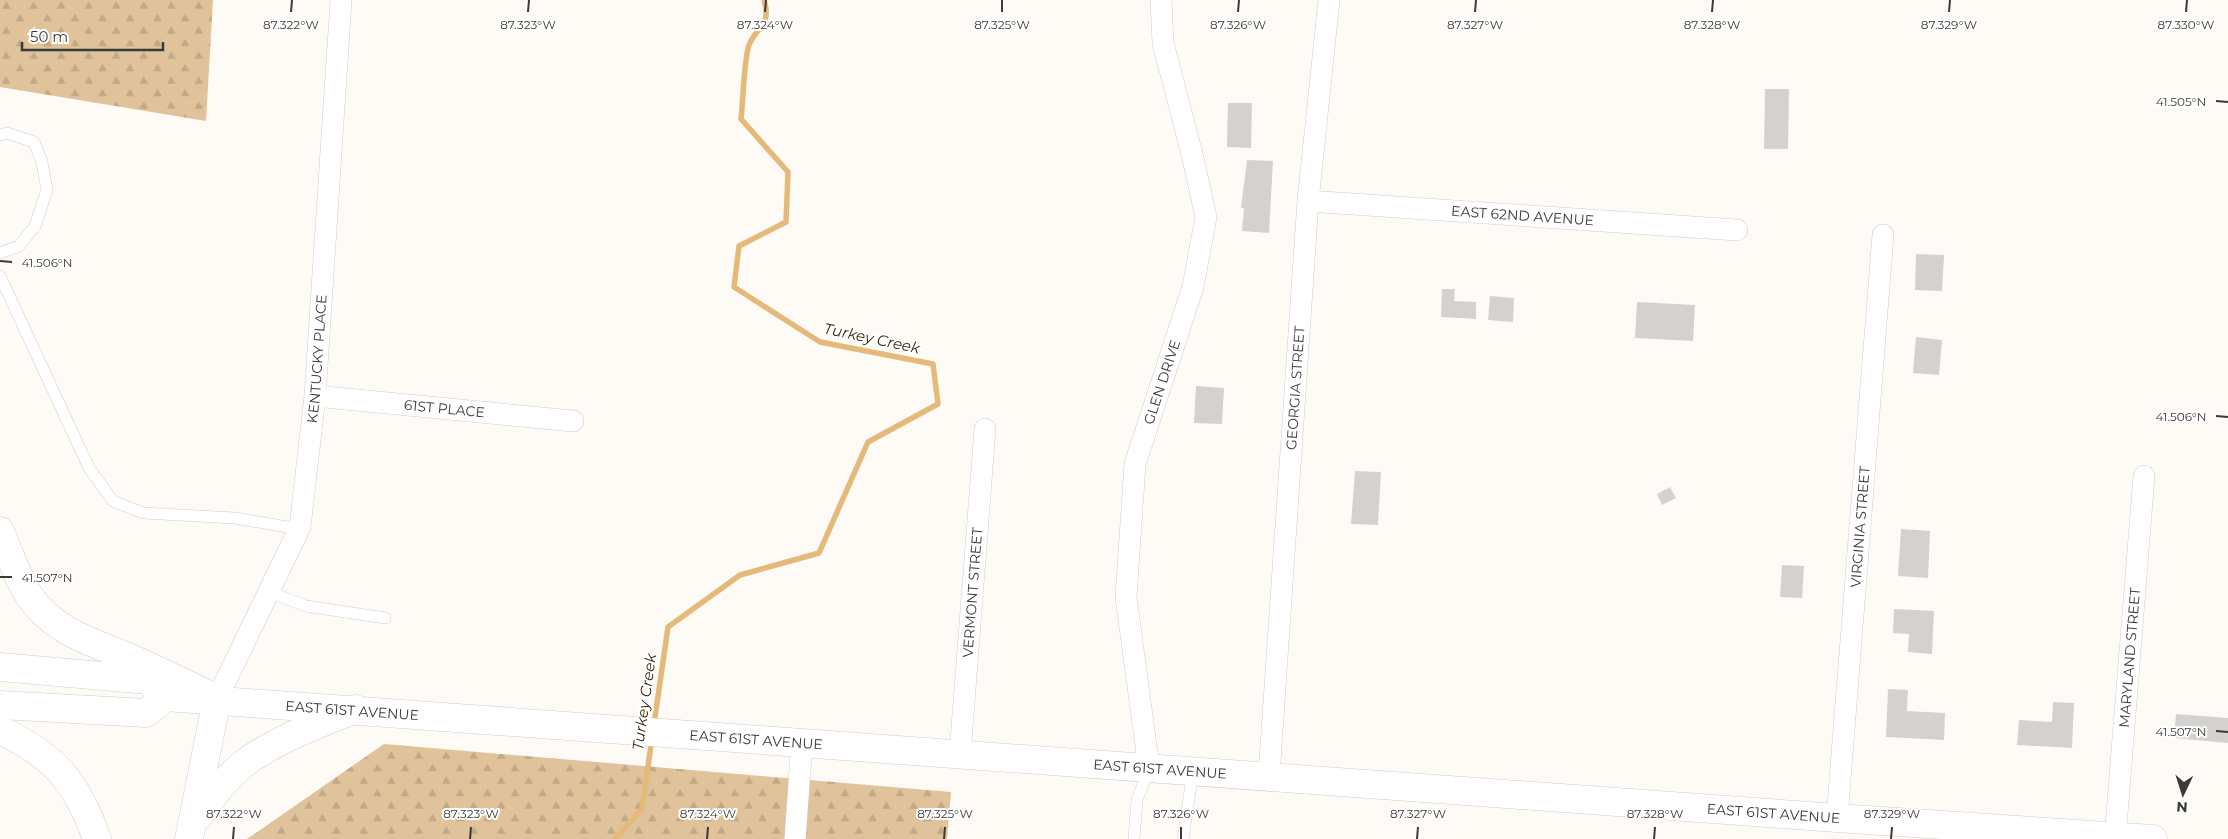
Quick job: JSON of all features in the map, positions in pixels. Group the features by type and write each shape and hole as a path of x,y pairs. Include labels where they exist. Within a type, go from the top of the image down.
{"main road":[{"path":"0,531 29,595 53,621 68,632 91,643 136,660 217,699 191,832"},
{"path":"0,667 148,680 166,696 146,713 0,705"},
{"name":"EAST 61ST AVENUE","path":"166,696 1837,818 2115,838 2153,839"},
{"path":"191,832 217,790 245,762 277,743 356,709"},
{"path":"0,730 23,741 62,773 76,790 86,809 97,839"}],"street":[{"name":"KENTUCKY PLACE","path":"217,699 299,529 315,396 341,0"},
{"name":"GLEN DRIVE","path":"1149,768 1126,597 1136,464 1193,287 1206,217 1164,44 1161,0"},
{"name":"GEORGIA STREET","path":"1268,776 1308,201 1329,0"},
{"name":"EAST 62ND AVENUE","path":"1308,201 1737,230"},
{"name":"VIRGINIA STREET","path":"1837,818 1883,235"},
{"name":"61ST PLACE","path":"315,396 573,421"},
{"name":"VERMONT STREET","path":"960,754 985,429"},
{"name":"MARYLAND STREET","path":"2115,838 2144,476"},
{"path":"795,839 802,742"}],"lane":[{"path":"0,135 7,133 34,142 42,162 47,190 35,226 19,246 0,253"},
{"path":"0,276 89,468 114,501 143,513 235,518 299,529"},
{"path":"269,592 288,601 306,606 385,618"},
{"path":"1134,839 1137,800 1149,768"},
{"path":"1183,839 1193,771"}],"green space":[{"path":"0,0 213,0 206,121 0,87"},
{"path":"384,744 951,792 947,839 247,839"}],"building":[{"path":"1765,89 1789,89 1788,149 1764,149"},
{"path":"1228,103 1252,103 1251,148 1227,147"},
{"path":"1247,160 1273,161 1269,233 1242,231 1244,208 1241,208"},
{"path":"1916,254 1944,255 1942,291 1915,290"},
{"path":"1442,289 1455,289 1454,301 1476,302 1476,319 1441,317"},
{"path":"1490,296 1514,298 1513,322 1488,320"},
{"path":"1637,302 1695,305 1693,341 1635,338"},
{"path":"1916,337 1942,340 1939,375 1913,373"},
{"path":"1196,386 1224,388 1222,424 1194,423"},
{"path":"1355,471 1381,472 1378,525 1351,524"},
{"path":"1670,487 1676,498 1662,505 1657,494"},
{"path":"1901,529 1930,531 1928,578 1898,576"},
{"path":"1782,565 1804,566 1802,598 1780,597"},
{"path":"1894,609 1934,611 1932,654 1908,652 1909,634 1893,633"},
{"path":"1888,689 1908,690 1907,711 1945,713 1944,740 1886,737"},
{"path":"2053,702 2074,703 2072,748 2017,745 2019,720 2052,722"},
{"path":"2176,714 2228,718 2228,743 2174,738"}],"waterway":[{"name":"Turkey Creek","path":"654,724 668,627 740,575 819,553 868,442 938,404 933,364 820,342 734,287 739,246 786,222 788,172 741,119 747,51 752,39 765,20 766,8 764,0"},
{"name":"Turkey Creek","path":"615,839 642,809 652,738"}]}
